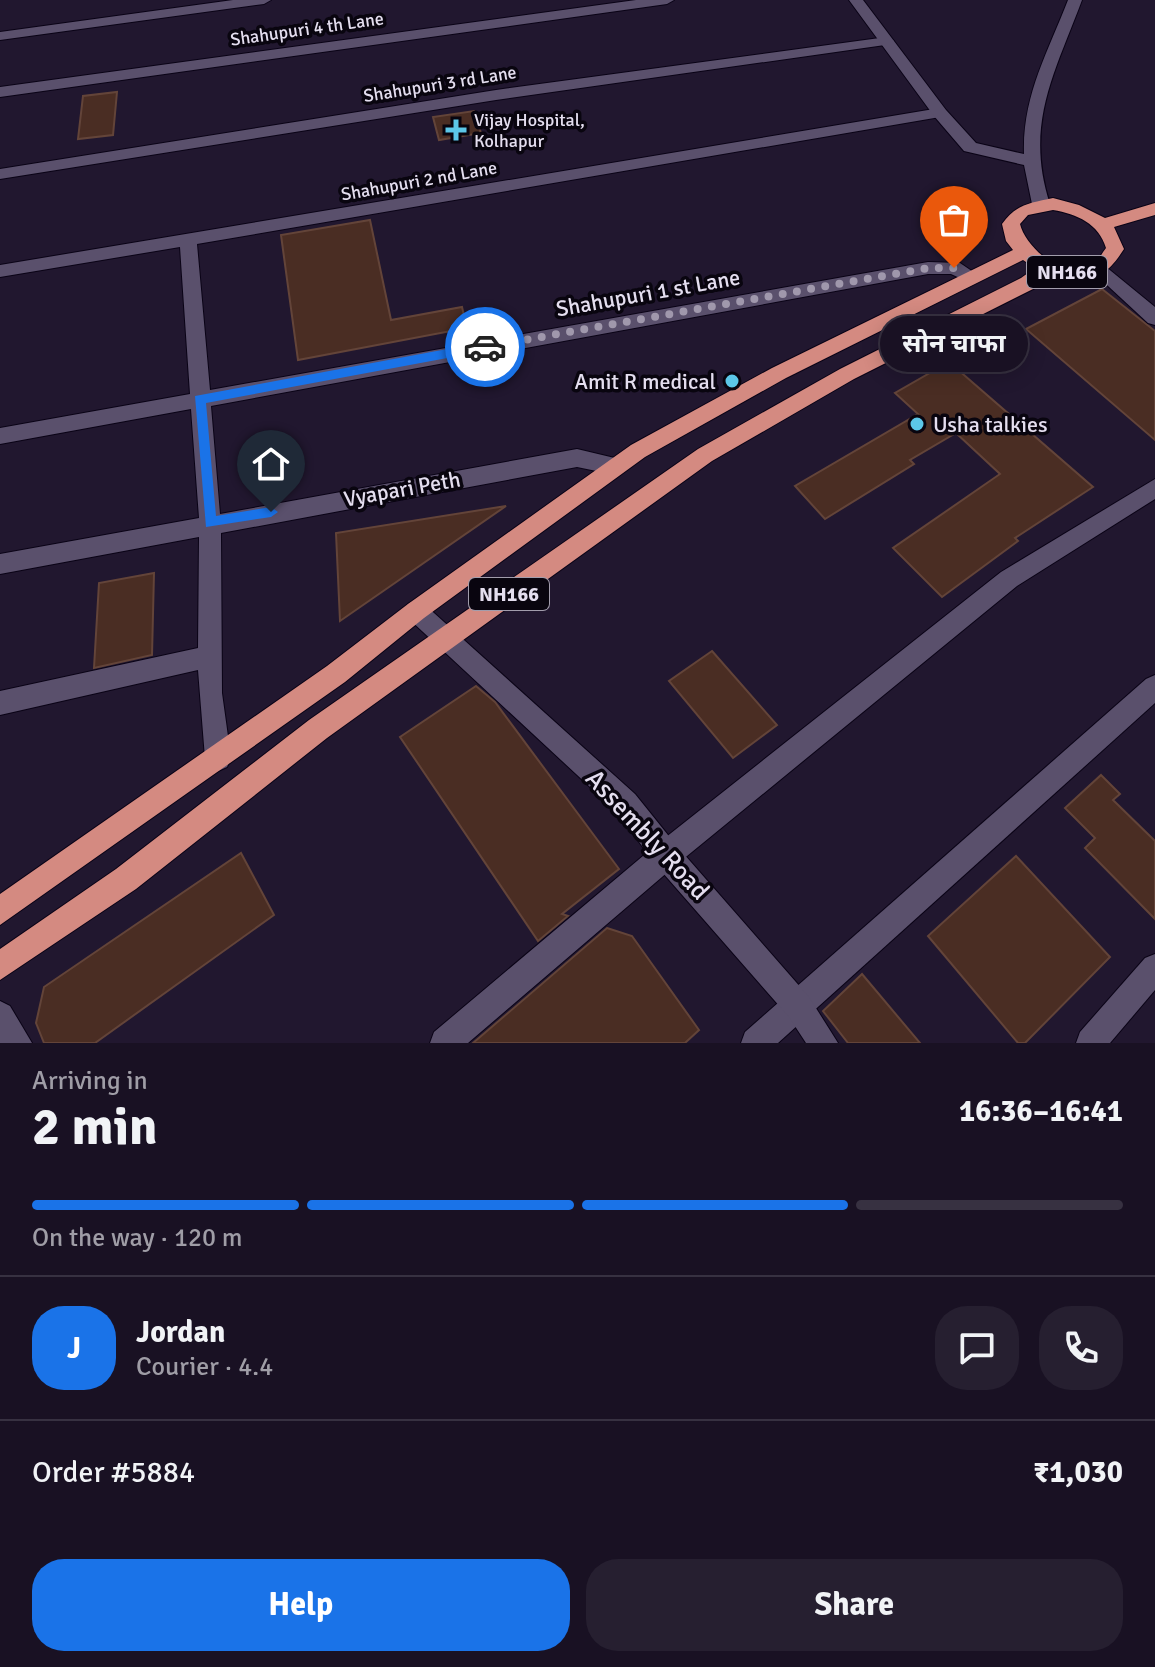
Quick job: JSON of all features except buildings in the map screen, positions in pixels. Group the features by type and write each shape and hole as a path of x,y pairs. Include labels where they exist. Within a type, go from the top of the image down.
{"highway":[{"name":"NH166","path":"1041,204 1080,210 1108,231 1115,249 1111,259 1100,268 1072,273 1048,268 1016,244 1013,218 1029,207 1041,204"},
{"name":"NH166","path":"1108,231 1155,209"},
{"name":"NH166","path":"1108,231 1155,224"},
{"name":"NH166","path":"0,911 336,674 416,611 616,466 686,423 779,373 973,278 1016,244"},
{"name":"NH166","path":"0,966 126,879 318,729 705,455 847,374 1028,283 1048,268"}],"street":[{"path":"0,36 264,0"},
{"name":"Shahupuri 4 th Lane","path":"0,92 667,0"},
{"path":"856,0 940,113 970,147 1032,161"},
{"path":"1041,204 1034,187 1032,161 1042,80 1075,0"},
{"name":"Shahupuri 3 rd Lane","path":"0,174 496,95 887,41"},
{"name":"Shahupuri 2 nd Lane","path":"0,271 940,113"},
{"path":"188,240 210,523 210,656 218,758"},
{"name":"Shahupuri 1 st Lane","path":"0,436 928,268 954,268 973,278"},
{"path":"1100,268 1155,318"},
{"name":"Vyapari Peth","path":"0,564 577,458 616,466"},
{"path":"445,1043 666,855 1009,579 1155,488"},
{"name":"Assembly Road","path":"416,611 443,639 626,803 666,855 799,1007 823,1043"},
{"path":"0,703 210,656"},
{"path":"756,1043 1155,687"},
{"path":"1091,1043 1155,968"},
{"path":"0,1016 17,1043"}],"way so far":[{"path":"485,347 928,268 954,268"}],"place":[{"name":"Vijay Hospital, Kolhapur","path":"456,130"},
{"name":"सोन चाफा","path":"954,268"},
{"name":"Amit R medical","path":"732,381"},
{"name":"Usha talkies","path":"917,424"}],"route":[{"path":"271,512 210,523 200,399 485,347"}]}
